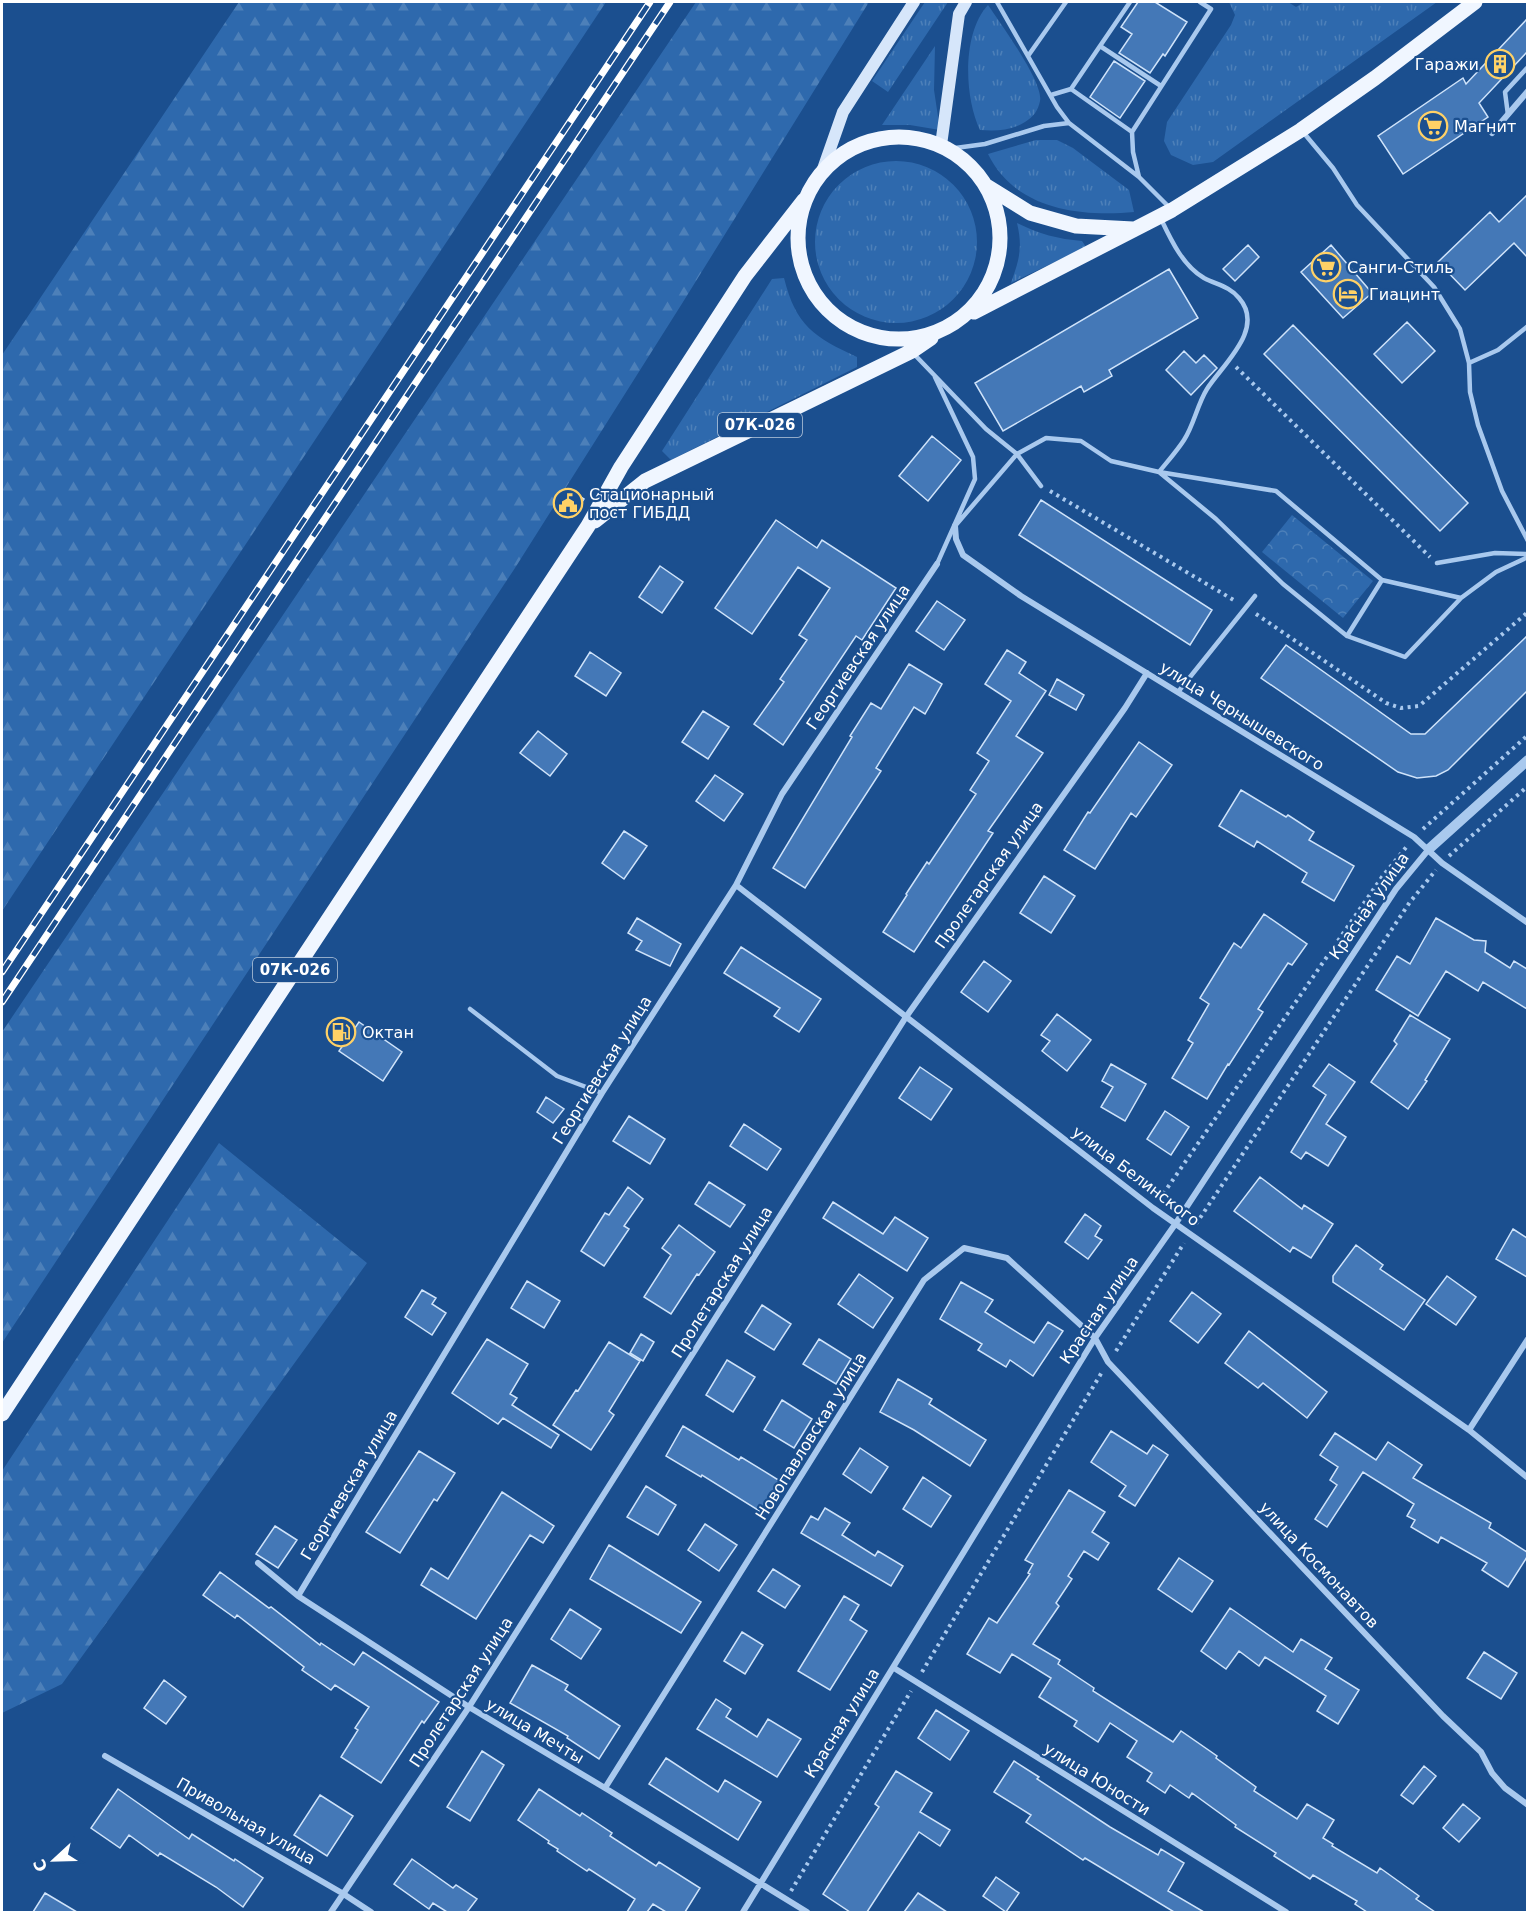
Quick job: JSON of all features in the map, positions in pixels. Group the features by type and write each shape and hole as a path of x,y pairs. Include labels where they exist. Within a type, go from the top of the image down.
{"main road":[{"path":"823,169 843,112 914,2"},
{"path":"945,147 959,14 966,2"},
{"path":"962,318 982,296 995,270 1000,241 997,212 986,185 969,164 945,147 917,137 891,136 866,141 843,153 823,169 804,200 798,225 798,252 805,278 819,301 837,319 861,333 886,339 913,339 939,332 1166,213 1301,130 1375,78 1475,2"},
{"path":"986,185 1030,213 1076,226 1136,229"},
{"name":"07К-026","path":"2,1414 588,526 621,467 745,276 804,200"},
{"name":"07К-026","path":"588,526 645,481 912,351 939,332"}],"street":[{"path":"1492,133 1527,91"},
{"name":"улица Чернышевского","path":"955,526 956,539 963,555 1021,596 1414,837 1442,862 1527,923"},
{"name":"Георгиевская улица","path":"298,1596 602,1093 736,885 782,794 938,564"},
{"name":"Пролетарская улица","path":"331,1912 469,1707 906,1017 1147,673"},
{"name":"Красная улица","path":"743,1912 1095,1338 1176,1223 1396,889 1429,849 1527,760"},
{"name":"улица Белинского","path":"736,885 1153,1208 1469,1430 1527,1478"},
{"name":"Новопавловская улица","path":"605,1788 924,1280 964,1248 1007,1258 1095,1338"},
{"name":"улица Космонавтов","path":"1095,1338 1108,1362 1443,1716 1481,1752 1492,1773 1505,1788 1527,1805"},
{"path":"1469,1430 1527,1339"},
{"name":"улица Мечты","path":"258,1563 298,1596 469,1707 807,1912"},
{"name":"улица Юности","path":"894,1668 1286,1912"},
{"name":"Привольная улица","path":"105,1756 371,1912"}],"lane":[{"path":"997,2 1069,123 1139,177 1166,213 1173,244 1203,278 1225,286 1240,299 1248,317 1245,335 1230,362 1206,390 1185,439 1159,472"},
{"path":"1028,56 1066,2"},
{"path":"1051,94 1071,89 1130,2"},
{"path":"1139,177 1133,152 1132,132 1211,9 1200,2"},
{"path":"1100,46 1161,86"},
{"path":"1508,115 1504,92 1527,67"},
{"path":"1071,89 1132,132"},
{"path":"945,147 985,144 1044,126 1069,123"},
{"path":"1301,130 1333,168 1357,205 1434,287 1460,329 1470,363 1470,392 1478,425 1502,491 1527,541"},
{"path":"1470,363 1498,350 1527,326"},
{"path":"912,351 986,429 1017,454 1041,486"},
{"path":"935,377 973,457 975,479 938,564"},
{"path":"955,526 1017,454 1046,438 1081,441 1111,461 1159,472 1276,491 1382,580 1461,598"},
{"path":"1159,472 1216,519 1283,584 1347,636 1405,657 1461,598 1496,572 1527,556"},
{"path":"1437,564 1495,553 1527,556"},
{"path":"1347,636 1382,580"},
{"path":"1178,692 1255,596"},
{"path":"470,1009 557,1076 602,1093"}],"path":[{"path":"1230,362 1437,564"},
{"path":"1041,486 1247,608 1386,703 1401,708 1419,706 1527,612"},
{"path":"1153,1208 1382,877 1414,837 1527,735"},
{"path":"786,1899 1108,1362 1190,1233 1410,902 1442,862 1527,786"}],"green space":[{"path":"239,2 606,2 2,911 2,355"},
{"path":"696,2 869,2 515,568 2,1343 2,1032"},
{"path":"925,2 948,2 888,92 872,81"},
{"path":"1229,2 1288,2 1296,7 1304,2 1437,2 1213,162 1193,165 1171,155 1164,141 1167,122 1231,25 1235,15"},
{"path":"988,5 1020,53 1039,92 1039,105 1033,116 1020,125 1003,130 980,130 971,100 968,66 970,48 980,17"},
{"path":"935,46 934,90 940,130 910,125 882,125"},
{"path":"1036,140 1057,140 1073,148 1129,190 1134,212 1092,213 1050,206 1014,187 988,154"},
{"path":"896,161 927,168 941,175 953,185 963,197 970,211 977,242 970,273 963,287 953,299 941,309 927,316 896,323 865,316 851,309 839,299 829,287 822,273 815,242 822,211 829,197 839,185 851,175 865,168"},
{"path":"1017,223 1049,235 1082,241 1086,247 1011,283 1019,254 1020,240"},
{"path":"784,278 794,308 801,319 818,336 857,357 857,367 671,460 662,451 772,279"},
{"path":"1292,515 1373,581 1343,618 1262,552"},
{"path":"219,1143 367,1263 62,1684 2,1713 2,1471"}],"building":[{"path":"1138,2 1155,2 1187,22 1165,56 1163,54 1150,73 1119,53 1132,34 1121,27"},
{"name":"Магнит","path":"1527,19 1527,52 1479,103 1488,117 1403,174 1378,136 1463,78 1466,84"},
{"path":"1114,61 1145,81 1120,118 1090,97"},
{"path":"1527,195 1527,257 1514,243 1465,290 1438,262 1490,212 1499,222"},
{"path":"1248,245 1259,257 1235,281 1223,269"},
{"path":"1331,245 1372,293 1343,318 1301,272"},
{"path":"1169,269 1198,318 1109,370 1112,376 1084,392 1081,386 1003,431 975,383"},
{"path":"1407,322 1435,351 1402,383 1374,354"},
{"path":"1293,325 1468,503 1440,531 1264,354"},
{"path":"1184,351 1196,363 1204,355 1217,368 1191,395 1166,370"},
{"path":"932,436 961,460 928,501 899,476"},
{"path":"570,490 584,499 572,517 558,508"},
{"path":"1041,500 1212,610 1190,645 1019,535"},
{"path":"776,520 817,548 822,540 896,588 862,640 856,636 783,745 754,724 784,682 780,679 807,640 799,635 830,588 798,567 752,634 715,608"},
{"path":"660,566 683,582 662,613 639,597"},
{"path":"937,601 965,620 944,650 916,631"},
{"path":"1527,636 1527,691 1448,770 1436,776 1417,778 1398,772 1261,678 1286,645 1411,734 1425,734"},
{"path":"1007,650 1026,662 1019,673 1046,691 1016,736 1043,753 988,831 993,833 914,952 883,932 927,862 929,864 976,794 970,790 989,761 977,753 1011,701 985,684"},
{"path":"590,652 621,673 606,696 575,676"},
{"path":"909,664 942,684 925,714 914,707 876,768 881,771 805,888 773,868 871,703 881,709"},
{"path":"1057,679 1084,695 1076,710 1049,695"},
{"path":"703,711 729,727 708,759 682,742"},
{"path":"538,731 567,754 550,776 520,753"},
{"path":"1139,742 1172,765 1136,817 1131,813 1095,869 1064,850 1088,812 1090,813"},
{"path":"715,775 743,794 724,821 696,801"},
{"path":"1241,790 1314,832 1309,840 1354,866 1334,901 1302,882 1307,873 1257,841 1254,847 1219,826"},
{"path":"624,831 647,846 624,879 602,863"},
{"path":"1044,876 1075,896 1051,933 1020,913"},
{"path":"1264,914 1307,944 1292,965 1288,963 1258,1009 1263,1012 1207,1099 1172,1078 1193,1043 1188,1040 1209,1004 1200,998 1234,943 1241,948"},
{"path":"637,918 681,944 670,966 636,950 642,941 628,933"},
{"path":"1436,918 1474,940 1486,941 1485,952 1510,968 1514,961 1527,969 1527,1009 1483,982 1478,991 1446,971 1418,1016 1376,990 1397,956 1410,964"},
{"path":"741,947 821,999 799,1032 774,1016 780,1008 724,973"},
{"path":"984,961 1011,981 988,1012 961,992"},
{"path":"1057,1014 1091,1040 1067,1071 1042,1051 1050,1041 1041,1035"},
{"path":"1410,1015 1450,1039 1425,1080 1427,1081 1408,1109 1371,1082 1397,1044 1394,1041"},
{"path":"359,1022 402,1052 383,1081 339,1051"},
{"path":"1111,1064 1146,1084 1125,1121 1101,1107 1113,1087 1102,1081"},
{"path":"1329,1064 1355,1082 1326,1124 1346,1137 1328,1166 1306,1152 1301,1159 1291,1152 1326,1095 1313,1086"},
{"path":"920,1067 952,1089 931,1120 899,1098"},
{"path":"546,1097 564,1109 553,1123 537,1112"},
{"path":"1165,1111 1189,1127 1171,1155 1147,1139"},
{"path":"629,1116 665,1139 650,1164 613,1141"},
{"path":"744,1124 781,1149 767,1170 730,1146"},
{"path":"1260,1177 1302,1209 1304,1205 1333,1224 1311,1258 1293,1247 1290,1252 1234,1211"},
{"path":"709,1182 745,1205 730,1227 695,1204"},
{"path":"628,1187 643,1199 624,1226 629,1229 604,1266 581,1251 605,1213 609,1215"},
{"path":"833,1202 883,1234 895,1217 928,1238 907,1271 823,1218"},
{"path":"1085,1214 1101,1226 1095,1236 1102,1240 1088,1259 1065,1242"},
{"path":"679,1225 715,1252 699,1275 697,1274 671,1314 644,1297 671,1255 662,1248"},
{"path":"1513,1229 1527,1238 1527,1277 1496,1259"},
{"path":"1356,1245 1383,1265 1380,1269 1425,1300 1404,1330 1333,1282 1333,1276"},
{"path":"859,1274 893,1298 873,1328 838,1304"},
{"path":"1447,1276 1476,1297 1456,1325 1426,1304"},
{"path":"527,1281 560,1301 544,1328 511,1308"},
{"path":"961,1282 993,1300 985,1312 1034,1343 1048,1322 1063,1331 1033,1376 1010,1360 1006,1367 978,1350 982,1344 940,1319"},
{"path":"422,1290 436,1298 432,1304 446,1313 432,1335 405,1317"},
{"path":"1192,1292 1221,1314 1198,1343 1170,1321"},
{"path":"762,1305 791,1324 774,1350 745,1332"},
{"path":"1249,1331 1327,1392 1307,1418 1263,1383 1258,1388 1225,1363"},
{"path":"641,1334 654,1342 643,1361 630,1353"},
{"path":"487,1339 528,1364 510,1394 517,1398 512,1405 559,1435 551,1448 503,1418 498,1424 452,1393"},
{"path":"819,1339 851,1359 836,1384 803,1364"},
{"path":"609,1342 640,1361 609,1411 614,1415 591,1450 553,1425"},
{"path":"727,1360 755,1377 733,1412 706,1395"},
{"path":"898,1379 932,1399 929,1404 986,1440 970,1466 914,1430 880,1412"},
{"path":"782,1400 812,1419 794,1448 764,1430"},
{"path":"683,1426 739,1460 741,1457 780,1481 761,1512 702,1475 701,1477 666,1456"},
{"path":"1111,1431 1147,1454 1153,1445 1168,1455 1135,1506 1119,1496 1126,1486 1091,1462"},
{"path":"1335,1433 1376,1460 1388,1442 1422,1465 1413,1478 1491,1523 1489,1528 1527,1552 1527,1557 1508,1587 1482,1570 1487,1563 1441,1537 1438,1543 1411,1527 1415,1520 1407,1516 1414,1504 1363,1472 1327,1527 1315,1519 1337,1485 1330,1480 1338,1467 1320,1455"},
{"path":"860,1448 888,1467 871,1493 843,1474"},
{"path":"419,1451 455,1473 437,1501 434,1499 400,1553 366,1532"},
{"path":"923,1477 951,1496 931,1527 903,1509"},
{"path":"646,1486 676,1505 658,1535 627,1517"},
{"path":"1069,1490 1105,1512 1092,1532 1109,1543 1098,1560 1084,1551 1068,1576 1072,1579 1056,1603 1059,1606 1033,1644 1060,1660 1058,1664 1094,1688 1093,1691 1173,1742 1181,1731 1256,1787 1254,1791 1297,1819 1307,1804 1334,1820 1323,1838 1333,1844 1332,1846 1377,1873 1380,1868 1419,1896 1416,1899 1435,1912 1367,1912 1355,1904 1357,1901 1313,1875 1310,1879 1274,1856 1276,1853 1235,1827 1236,1825 1192,1793 1189,1798 1170,1785 1165,1793 1147,1781 1152,1773 1127,1757 1137,1741 1110,1723 1098,1742 1074,1726 1077,1721 1039,1697 1051,1678 1012,1654 1000,1673 967,1654 989,1618 997,1623 1030,1574 1028,1573 1033,1564 1025,1560"},
{"path":"502,1492 554,1526 543,1543 530,1535 476,1619 421,1585 431,1568 448,1579"},
{"path":"825,1508 850,1523 842,1535 875,1556 878,1551 903,1566 891,1586 801,1533 811,1516 818,1520"},
{"path":"705,1524 737,1545 719,1571 688,1550"},
{"path":"275,1526 297,1540 278,1568 256,1554"},
{"path":"609,1545 701,1602 681,1633 590,1579"},
{"path":"1179,1558 1213,1581 1192,1612 1158,1589"},
{"path":"773,1569 800,1586 785,1608 758,1591"},
{"path":"220,1572 269,1608 271,1607 320,1645 321,1643 354,1665 363,1652 439,1702 424,1723 422,1721 381,1783 341,1757 358,1730 355,1728 369,1707 335,1685 331,1690 302,1670 304,1667 237,1615 235,1618 203,1595"},
{"path":"844,1596 859,1605 850,1620 867,1631 830,1690 798,1671"},
{"path":"1230,1608 1293,1652 1301,1639 1332,1658 1325,1669 1359,1690 1338,1724 1317,1711 1326,1696 1265,1657 1259,1666 1239,1651 1226,1669 1201,1651"},
{"path":"570,1609 601,1629 581,1659 551,1639"},
{"path":"742,1632 763,1645 745,1674 724,1661"},
{"path":"1484,1652 1517,1673 1501,1699 1467,1678"},
{"path":"532,1665 568,1685 565,1690 620,1726 599,1759 567,1738 568,1736 510,1703"},
{"path":"164,1680 186,1697 166,1724 144,1708"},
{"path":"716,1699 731,1709 726,1717 757,1737 768,1719 801,1739 777,1777 697,1729"},
{"path":"936,1710 969,1731 950,1760 918,1738"},
{"path":"482,1751 504,1765 470,1821 447,1807"},
{"path":"666,1758 718,1792 725,1780 761,1802 738,1840 649,1784"},
{"path":"1014,1761 1039,1777 1037,1779 1110,1827 1158,1855 1161,1849 1184,1863 1168,1891 1204,1912 1174,1912 1085,1858 1083,1860 1026,1822 1031,1815 994,1792"},
{"path":"1424,1766 1436,1776 1413,1804 1401,1795"},
{"path":"896,1771 932,1793 920,1812 950,1830 940,1846 919,1832 867,1912 850,1912 823,1894 879,1807 875,1804"},
{"path":"118,1789 189,1839 192,1834 263,1878 243,1907 216,1887 160,1853 158,1856 129,1835 120,1848 91,1828"},
{"path":"539,1789 580,1816 582,1813 612,1833 610,1836 656,1866 659,1862 700,1888 685,1912 666,1912 653,1904 647,1912 627,1912 635,1899 557,1851 558,1849 548,1843 549,1841 518,1820"},
{"path":"320,1795 353,1816 327,1856 294,1835"},
{"path":"1463,1804 1480,1818 1459,1842 1443,1828"},
{"path":"412,1859 453,1888 456,1885 477,1899 467,1912 447,1912 433,1903 429,1909 394,1884"},
{"path":"996,1877 1019,1893 1006,1912 983,1896"},
{"path":"45,1893 77,1912 33,1912"},
{"path":"918,1893 947,1912 904,1912"}],"railway":[{"path":"2,972 650,2"},
{"path":"2,1002 670,2"}],"place":[{"name":"Гаражи","path":"1500,64"},
{"name":"Магнит","path":"1433,126"},
{"name":"Санги-Стиль","path":"1326,267"},
{"name":"Гиацинт","path":"1348,294"},
{"name":"Стационарный пост ГИБДД","path":"568,503"},
{"name":"Октан","path":"341,1032"}]}
